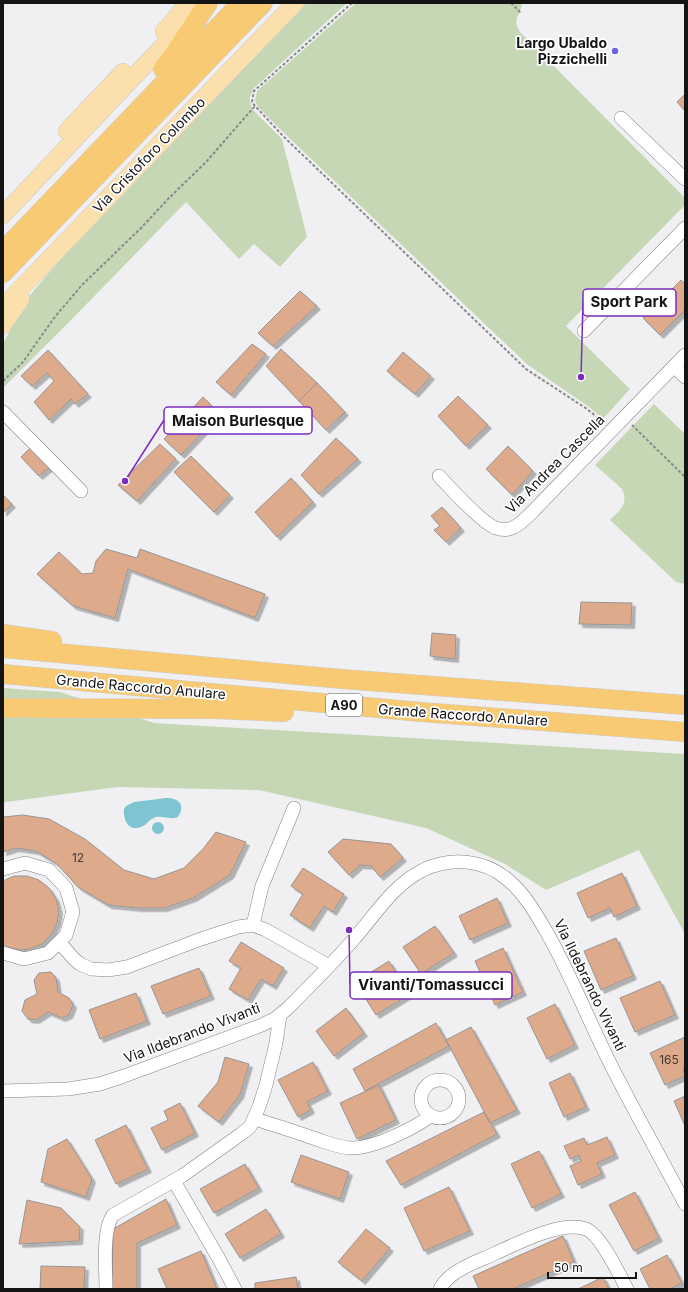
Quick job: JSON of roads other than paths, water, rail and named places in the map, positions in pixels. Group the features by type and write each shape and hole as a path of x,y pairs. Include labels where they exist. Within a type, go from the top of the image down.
{"highway":[{"path":"99,150 116,120 167,65 208,3"},
{"path":"3,251 240,3"},
{"name":"Via Cristoforo Colombo","path":"3,273 263,3"},
{"path":"3,634 60,643 123,659"},
{"name":"Grande Raccordo Anulare","path":"3,648 389,683 685,705"},
{"name":"Grande Raccordo Anulare","path":"3,674 421,712 685,732"},
{"path":"3,708 214,709 332,714 421,712"}],"main road":[{"path":"3,204 21,180 95,100 170,24 186,3"},
{"path":"3,215 180,29 208,3"},
{"name":"Via Cristoforo Colombo","path":"4,320 51,257 73,233 295,3"}],"street":[{"path":"621,118 685,179"},
{"path":"584,331 685,228"},
{"name":"Via Andrea Cascella","path":"439,476 492,527 501,529 517,526 685,354"},
{"path":"674,366 685,377"},
{"path":"3,412 81,492"},
{"path":"253,925 264,881 294,808"},
{"name":"Via Ildebrando Vivanti","path":"3,1091 68,1089 105,1082 247,1032 272,1021 280,1015 329,966 408,879 420,872 440,864 458,862 481,865 499,873 527,900 554,945 611,1064 685,1204"},
{"path":"3,869 25,863 49,870 66,888 73,912 66,935 48,953 24,959 3,953"},
{"path":"59,942 78,962 88,968 103,970 118,969 141,962 211,935 238,927 253,925 266,930 329,966"},
{"path":"106,1289 106,1237 111,1218 119,1211 174,1181 250,1127 255,1119 266,1084 276,1042 280,1015"},
{"path":"255,1119 351,1148 375,1144 412,1128 431,1116"},
{"path":"174,1181 222,1262 235,1289"},
{"path":"440,1289 449,1277 468,1265 541,1234 574,1227 587,1229 598,1239 627,1289"}],"water":[{"path":"166,798 174,799 180,803 181,809 178,817 156,817 143,826 136,828 133,828 127,824 124,817 124,809 126,806 134,802"},
{"path":"156,822 160,822 164,828 160,834 156,834 152,830 152,826"}],"place":[{"name":"Largo Ubaldo Pizzichelli","path":"615,51"},
{"name":"Sport Park","path":"581,377"},
{"name":"Maison Burlesque","path":"125,481"},
{"name":"Vivanti/Tomassucci","path":"349,930"}]}
